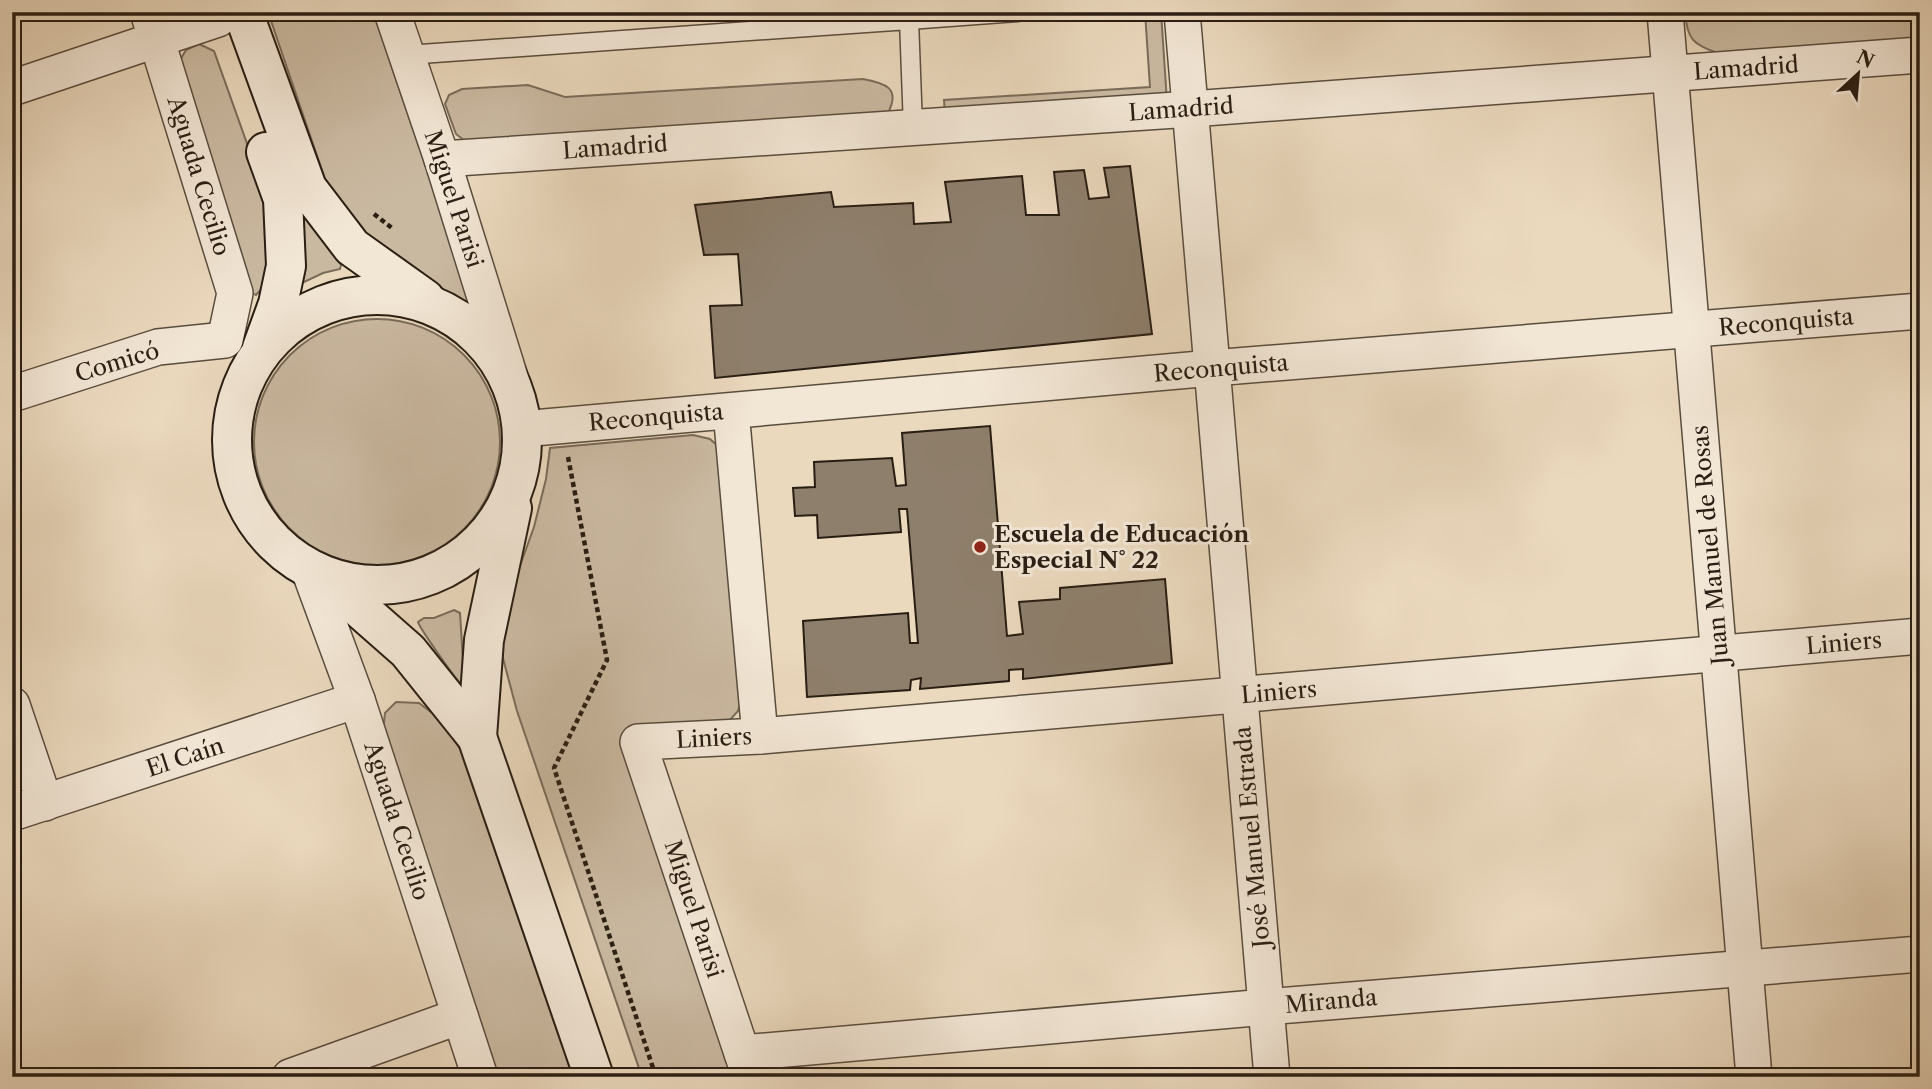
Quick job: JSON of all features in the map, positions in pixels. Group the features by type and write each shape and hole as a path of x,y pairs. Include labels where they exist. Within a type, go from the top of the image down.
{"main road":[{"path":"225,15 306,188 352,247 387,274 473,331 496,356 513,387 522,429 523,455 484,639 477,737"},
{"path":"225,15 283,199 286,265 278,304 242,347 245,377 232,424 234,471 251,515 283,552 316,572 408,651 477,737 594,1077"},
{"path":"242,347 325,304 365,295 406,298 444,311"},
{"path":"316,572 369,586 416,581 459,562 493,530 516,489"}],"street":[{"name":"Miguel Parisi","path":"392,12 442,159 513,387"},
{"name":"José Manuel Estrada","path":"1182,12 1272,1077"},
{"name":"Juan Manuel de Rosas","path":"1665,12 1754,1077"},
{"path":"12,88 152,26 225,15"},
{"name":"Aguada Cecilio","path":"152,26 235,293 242,347"},
{"name":"Lamadrid","path":"442,159 1191,109 1920,55"},
{"name":"Reconquista","path":"522,429 1212,368 1920,311"},
{"name":"Comicó","path":"12,394 158,347 242,347"},
{"path":"731,411 760,736"},
{"name":"Aguada Cecilio","path":"316,572 480,1077"},
{"name":"Liniers","path":"638,742 760,736 1920,636"},
{"name":"El Caín","path":"28,808 357,700"},
{"path":"12,705 28,808"},
{"name":"Miguel Parisi","path":"638,742 746,1065"},
{"name":"Miranda","path":"746,1065 1266,1007 1920,954"},
{"path":"290,1077 460,1016"}],"lane":[{"path":"407,55 909,16 1018,12"},
{"path":"909,16 913,127"}],"shaded area":[{"path":"268,12 373,12 467,288 472,313 415,278 363,239 328,188"},
{"path":"1145,12 1161,12 1167,102 945,116 944,100 1150,87"},
{"path":"1685,12 1920,12 1920,39 1718,53 1693,40 1687,29"},
{"path":"199,44 214,51 265,194 269,251 264,286 256,295 247,291 179,62 186,50"},
{"path":"863,79 878,82 892,92 892,105 888,113 470,145 456,134 445,104 449,95 462,89 528,85 565,97"},
{"path":"301,215 308,220 341,265 340,269 323,273 300,284"},
{"path":"365,319 389,319 413,324 435,333 464,355 491,395 498,418 498,466 491,489 464,529 435,551 413,560 389,565 365,565 341,560 319,551 299,537 282,520 268,500 259,478 254,454 254,430 259,406 268,384 282,364 299,347 319,333 341,324"},
{"path":"693,435 710,439 720,448 742,697 738,711 729,721 630,727 735,1077 642,1077 517,711 501,651 512,588 534,527 546,479 550,448"},
{"path":"454,610 460,613 464,677 461,684 418,622"},
{"path":"396,702 419,703 440,719 460,749 573,1077 496,1077 383,733 385,713"}],"building":[{"path":"1130,166 1152,334 715,378 710,306 742,305 738,254 704,255 695,205 831,192 834,207 913,203 914,224 951,222 945,182 1022,176 1026,215 1059,215 1054,172 1084,170 1089,199 1109,197 1104,168"},
{"name":"Escuela de Educación Especial N° 22","path":"990,426 1007,636 1023,634 1019,602 1060,599 1060,588 1165,579 1172,663 1023,679 1023,669 1009,670 1009,681 920,689 921,678 911,680 910,690 807,697 803,621 908,613 910,643 918,643 907,509 899,509 901,532 818,538 817,515 795,516 793,488 815,487 814,462 892,458 896,486 906,485 902,433"}],"place":[{"name":"Escuela de Educación Especial N° 22","path":"980,547"}]}
